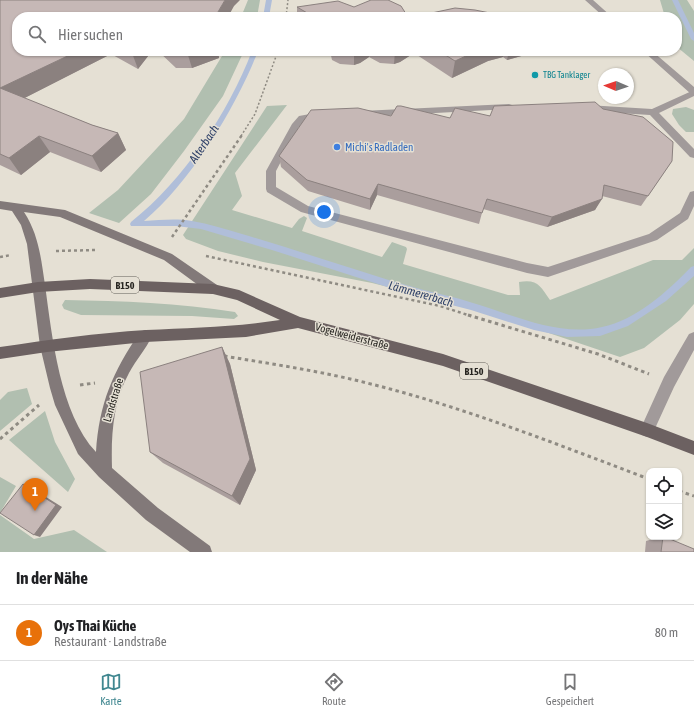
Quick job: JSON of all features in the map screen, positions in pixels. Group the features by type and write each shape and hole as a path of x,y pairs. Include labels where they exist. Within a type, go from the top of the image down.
{"main road":[{"name":"Vogelweiderstraße","path":"0,292 38,287 90,284 213,288 238,295 298,322 443,360 647,430 694,448"},
{"name":"B150","path":"0,353 47,346 145,336 239,331 298,322"}],"street":[{"path":"589,0 602,12"},
{"path":"573,107 653,112 694,93 653,56"},
{"path":"351,114 520,107"},
{"path":"653,112 694,155"},
{"path":"335,115 302,118 295,126 271,171 271,189 305,209 527,268 548,272 653,237 684,216 694,195"},
{"path":"0,204 61,213 168,257 213,288"},
{"path":"14,206 26,224 34,244 38,287 47,346 62,405 82,449 104,472 152,514 204,552"},
{"name":"Landstraße","path":"104,472 104,436 106,418 114,389 129,358 145,336"},
{"path":"647,430 669,382 694,338"}],"path":[{"path":"287,12 288,0"},
{"path":"176,231 230,154 255,114 276,56"},
{"path":"0,257 34,253 101,250"},
{"path":"202,255 440,306 598,354 669,382"},
{"path":"222,356 308,370 386,387 487,420 646,478"},
{"path":"682,491 694,496"}],"green space":[{"path":"248,0 260,0 258,12 243,12"},
{"path":"660,0 687,0 694,11 694,61 682,51 682,12 664,12"},
{"path":"222,56 242,56 223,96 151,194 119,223 89,213 118,190 184,119"},
{"path":"287,105 235,173 242,196 232,210 292,228 299,219 304,216 307,218 302,231 382,257 392,242 406,247 407,249 403,264 508,295 520,295 519,282 525,281 535,283 541,287 550,300 653,260 682,260 694,248 694,304 680,320 644,348 620,357 507,319 432,298 372,283 263,262 218,251 186,239 183,235 267,106"},
{"path":"686,107 694,110 694,132 686,132 679,125 672,114 673,109"},
{"path":"65,300 193,306 235,312 238,316 234,319 192,316 81,315 64,309 62,305"},
{"path":"27,388 32,404 0,431 0,400 8,392"},
{"path":"45,411 55,442 75,479 68,492 9,440"},
{"path":"0,477 16,486 0,513"},
{"path":"0,515 34,539 74,530 107,552 0,552"}],"building":[{"path":"0,0 225,0 218,12 12,12 12,56 67,56 0,88"},
{"path":"371,0 388,0 401,6 405,12 306,12 297,7 338,1 354,7"},
{"path":"455,8 485,12 436,12"},
{"path":"447,56 466,56 455,61"},
{"path":"0,88 92,125 118,133 92,156 39,136 9,158 0,154"},
{"path":"595,102 603,109 643,117 673,142 672,161 648,196 604,185 602,199 552,217 487,199 482,213 378,184 370,199 307,180 279,156 311,110 358,108 391,116 397,106 401,106 450,118 455,108 490,116 494,106"},
{"path":"222,347 250,459 232,496 150,452 140,372"},
{"path":"23,484 56,505 34,535 0,513"},
{"path":"663,540 672,540 694,549 694,552 661,552"}],"waterway":[{"name":"Alterbach","path":"267,12 269,0"},
{"name":"Lämmererbach","path":"675,0 681,12"},
{"name":"Lämmererbach","path":"682,14 694,39"},
{"name":"Lämmererbach","path":"253,56 239,88 226,111 189,167 154,207 134,224 192,224 225,232 409,290 471,306 534,326 567,333 600,332 612,329 625,323 651,308 675,289 694,270"}],"place":[{"name":"TBG Tanklager","path":"535,75"},
{"name":"Michi's Radladen","path":"337,147"},
{"name":"Oys Thai Küche","path":"35,511"}]}
